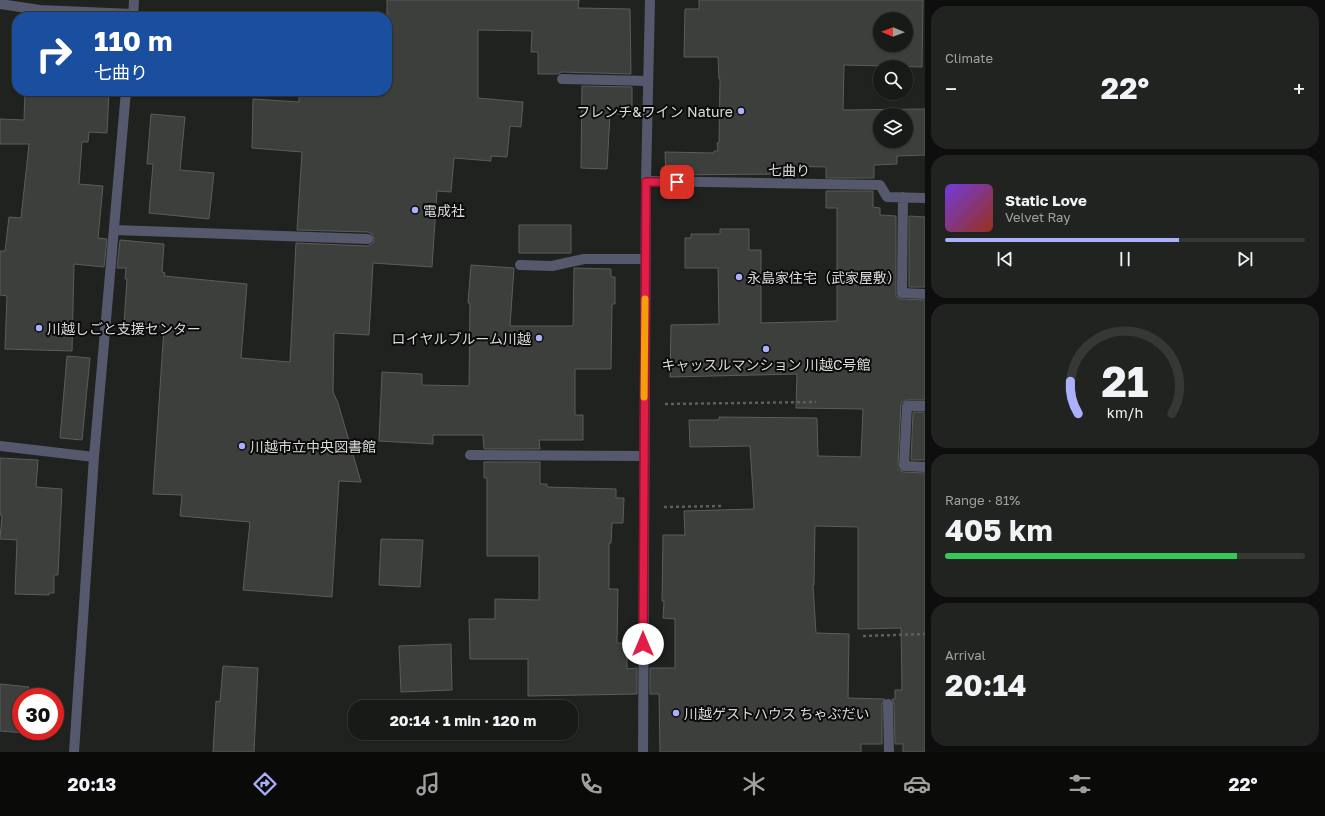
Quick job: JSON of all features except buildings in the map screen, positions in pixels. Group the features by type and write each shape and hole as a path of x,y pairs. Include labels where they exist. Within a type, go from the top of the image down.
{"street":[{"path":"133,12 134,0"},
{"path":"644,752 644,404 646,182 650,0"},
{"path":"0,4 40,10 77,12"},
{"path":"562,79 648,82"},
{"path":"74,752 94,457 126,96"},
{"name":"七曲り","path":"646,182 880,185 887,196 925,198"},
{"path":"903,197 902,293 925,294"},
{"path":"114,230 368,239"},
{"path":"520,265 552,266 584,259 646,259"},
{"path":"925,406 907,406 904,466 925,467"},
{"path":"0,446 94,457"},
{"path":"470,456 644,456"},
{"path":"888,704 889,752"}],"path":[{"path":"644,404 816,402"},
{"path":"644,508 722,506"},
{"path":"863,636 925,634"}],"slow traffic":[{"path":"644,397 645,299"}],"place":[{"name":"フレンチ&ワイン Nature","path":"741,111"},
{"name":"電成社","path":"415,210"},
{"name":"永島家住宅（武家屋敷）","path":"739,277"},
{"name":"川越しごと支援センター","path":"39,328"},
{"name":"ロイヤルブルーム川越","path":"539,338"},
{"name":"キャッスルマンション 川越C号館","path":"766,349"},
{"name":"川越市立中央図書館","path":"242,446"},
{"name":"川越ゲストハウス ちゃぶだい","path":"676,713"}],"route":[{"path":"643,644 646,182 677,182"}]}
